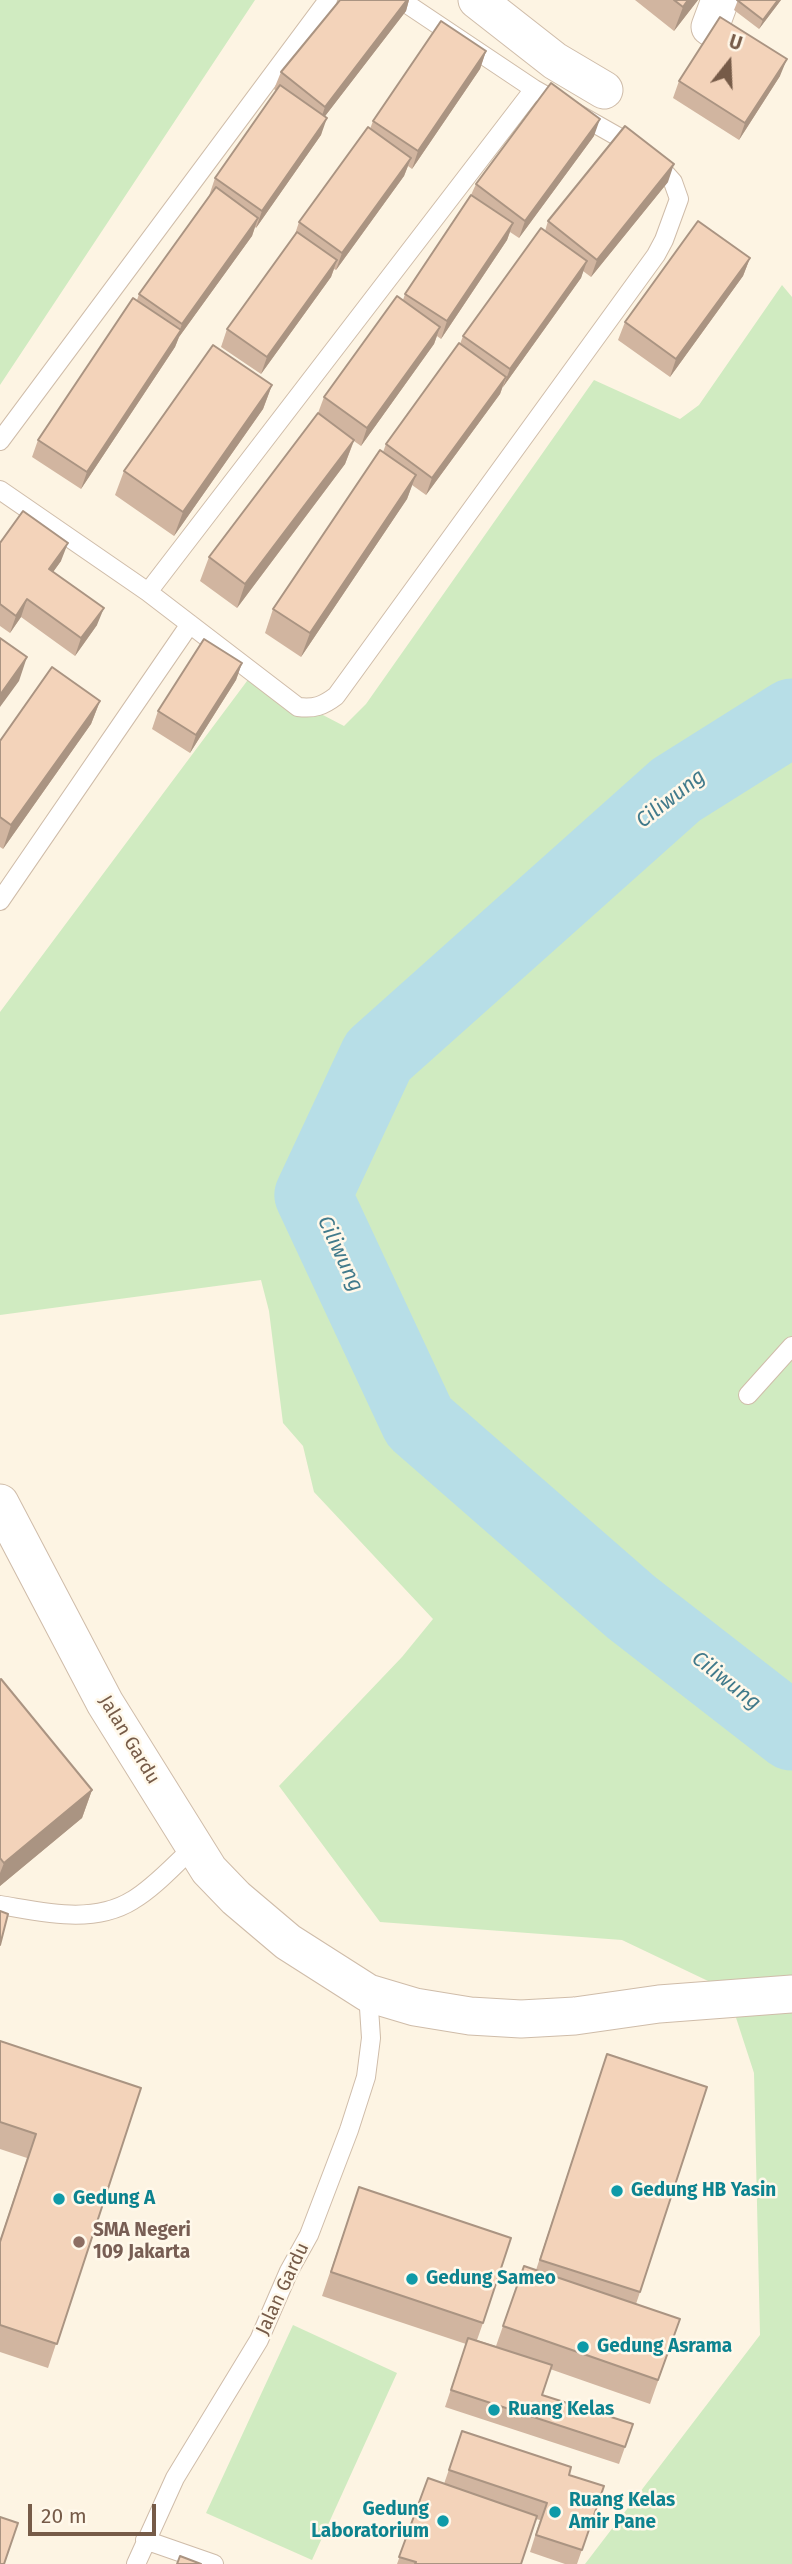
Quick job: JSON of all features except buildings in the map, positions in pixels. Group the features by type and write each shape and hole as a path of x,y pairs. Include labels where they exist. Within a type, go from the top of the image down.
{"street":[{"path":"477,0 555,61 604,90"},
{"name":"Jalan Gardu","path":"0,1503 105,1703 209,1870 288,1942 368,1993 415,2007 470,2017 521,2019 575,2016 659,2004 792,1994"}],"lane":[{"path":"0,441 328,0"},
{"path":"0,490 148,592 298,707 313,709 325,705 336,696 656,255 679,199 673,182 622,139 534,89 401,0"},
{"path":"148,592 534,89"},
{"path":"0,901 190,624"},
{"path":"748,1395 792,1346"},
{"path":"0,1905 87,1915 115,1909 134,1900 194,1847"},
{"name":"Jalan Gardu","path":"136,2564 175,2478 259,2340 289,2271 309,2235 366,2077 371,2038 368,1993"},
{"path":"145,2540 214,2564"}],"green space":[{"path":"0,0 255,0 0,385"},
{"path":"782,285 792,297 792,2564 585,2564 760,2335 754,2073 727,1990 622,1940 380,1922 279,1786 402,1657 433,1619 314,1492 303,1446 283,1423 269,1311 261,1280 0,1315 0,1012 250,677 344,726 366,704 594,380 680,419 699,405"},
{"path":"293,2325 397,2373 312,2560 206,2513"}],"waterway":[{"name":"Ciliwung","path":"792,717 676,790 378,1056 313,1195 419,1422 631,1607 792,1732"}],"place":[{"name":"Gedung HB Yasin","path":"617,2191"},
{"name":"Gedung A","path":"59,2199"},
{"name":"SMA Negeri 109 Jakarta","path":"79,2242"},
{"name":"Gedung Sameo","path":"412,2279"},
{"name":"Gedung Asrama","path":"583,2347"},
{"name":"Ruang Kelas","path":"494,2410"},
{"name":"Ruang Kelas Amir Pane","path":"555,2512"},
{"name":"Gedung Laboratorium","path":"443,2521"}]}
